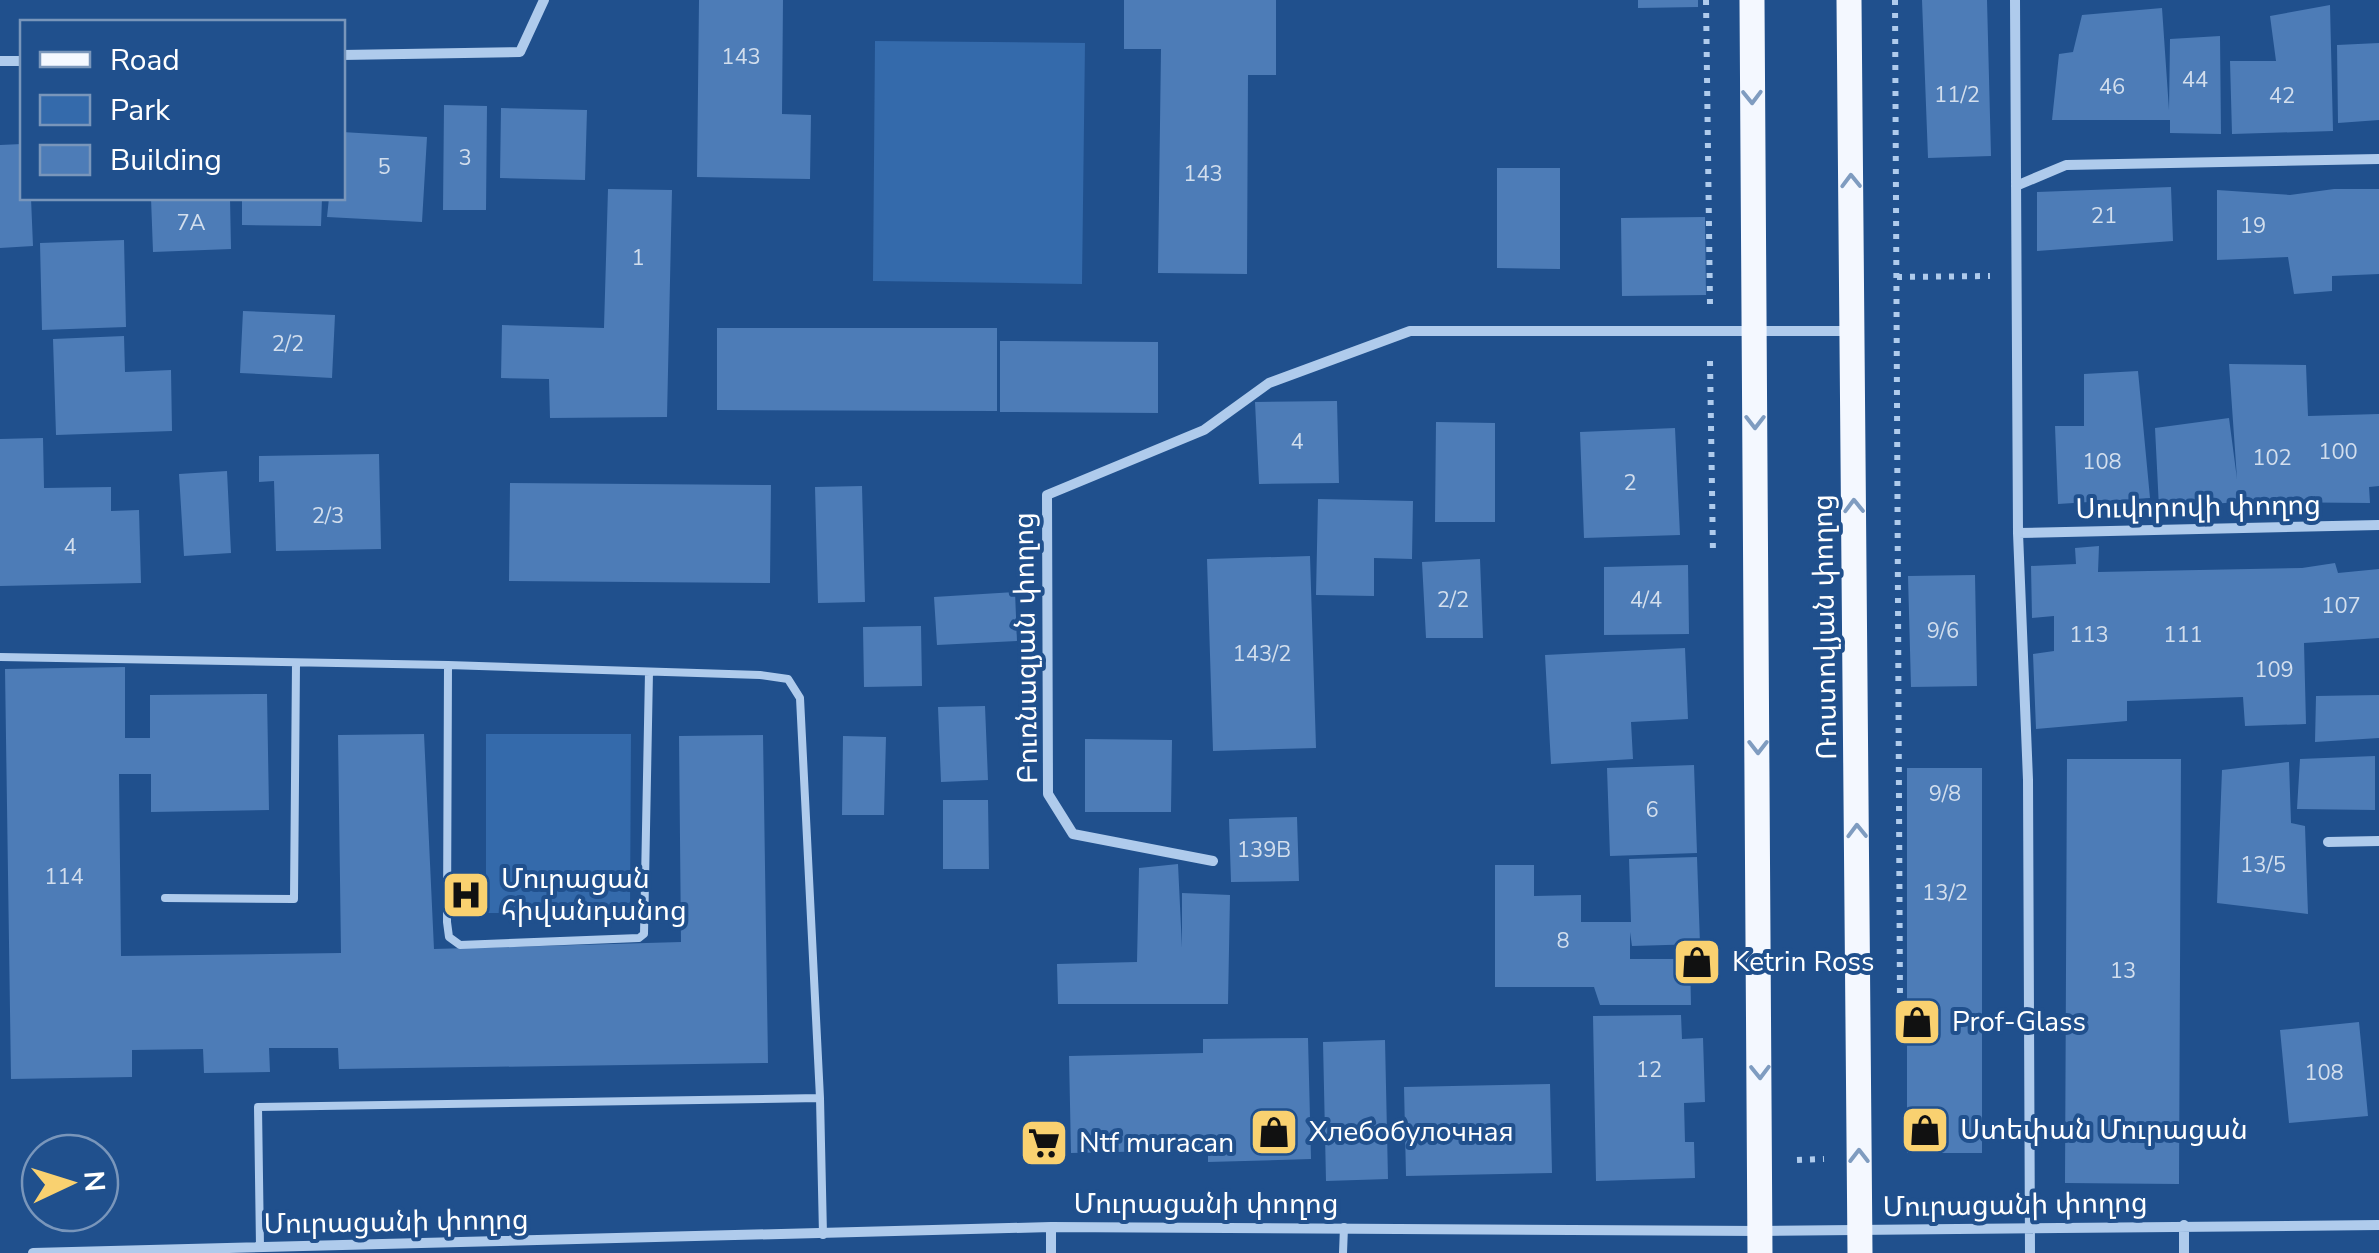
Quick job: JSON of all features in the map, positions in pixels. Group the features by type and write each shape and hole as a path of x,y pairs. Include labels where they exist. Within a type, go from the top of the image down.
{"main road":[{"path":"1752,0 1760,1242"},
{"name":"Ռոստովյան փողոց","path":"1848,0 1860,1242"}],"street":[{"path":"345,55 520,52 544,0"},
{"path":"2014,0 2018,533 2028,780 2030,1253"},
{"path":"2016,186 2066,165 2379,159"},
{"name":"Բուռնազյան փողոց","path":"1214,861 1073,834 1048,794 1047,494 1204,430 1269,384 1410,331 1852,331"},
{"name":"Սուվորովի փողոց","path":"2018,533 2379,526"},
{"path":"2328,842 2379,841"},
{"path":"2184,1225 2184,1253"},
{"name":"Մուրացանի փողոց","path":"33,1253 260,1247 340,1250 1051,1227 1344,1227 1860,1242 2030,1229 2379,1225"},
{"path":"1051,1227 1051,1253"}],"lane":[{"path":"0,657 448,665 788,679 800,698 823,1235"},
{"path":"164,898 294,899 296,664"},
{"path":"448,665 447,922 450,938 460,945 639,938 644,934 649,672"},
{"path":"260,1247 258,1107 820,1098"},
{"path":"1343,1253 1344,1227"}],"path":[{"path":"1895,0 1900,1016"},
{"path":"1896,277 2016,276"},
{"path":"1761,1160 1859,1159"}],"green space":[{"path":"875,41 1085,43 1082,284 873,281"},
{"path":"486,734 631,734 630,913 486,913"}],"building":[{"path":"699,0 783,0 782,114 811,115 810,179 697,177"},
{"path":"1124,0 1276,0 1276,75 1248,75 1247,274 1158,273 1161,49 1124,49"},
{"path":"1638,0 1698,0 1698,7 1638,8"},
{"path":"1922,0 1987,0 1991,156 1928,158"},
{"path":"2330,5 2333,131 2232,134 2230,61 2276,61 2270,16"},
{"path":"2162,8 2169,110 2170,39 2220,36 2221,134 2170,133 2170,120 2052,120 2059,54 2073,52 2082,15"},
{"path":"2379,43 2379,120 2338,123 2337,45"},
{"path":"444,105 487,106 486,210 443,210"},
{"path":"501,108 587,110 585,180 500,178"},
{"path":"345,132 427,137 422,222 327,217 329,200 345,200"},
{"path":"20,144 20,200 31,200 33,246 0,248 0,145"},
{"path":"1497,168 1560,168 1560,269 1497,268"},
{"path":"2171,187 2173,241 2037,251 2037,192"},
{"path":"608,189 672,190 667,417 550,418 549,379 501,378 502,325 604,328"},
{"path":"2334,189 2379,189 2379,274 2332,276 2332,291 2294,294 2288,257 2217,260 2217,190 2290,195"},
{"path":"151,200 230,200 231,249 153,252"},
{"path":"242,200 322,200 321,226 242,225"},
{"path":"1705,217 1706,295 1622,296 1621,218"},
{"path":"124,240 126,327 42,330 40,243"},
{"path":"243,311 335,315 332,378 240,373"},
{"path":"717,328 997,328 997,411 717,410"},
{"path":"124,336 125,372 171,370 172,431 56,435 53,339"},
{"path":"1000,341 1158,342 1158,413 1000,412"},
{"path":"2229,364 2306,365 2308,416 2379,414 2379,486 2369,487 2370,503 2238,502 2159,508 2155,428 2229,418 2237,479"},
{"path":"2138,371 2150,498 2058,504 2055,426 2084,426 2084,374"},
{"path":"1337,401 1339,483 1259,484 1255,402"},
{"path":"1436,422 1495,423 1495,522 1435,522"},
{"path":"1675,428 1680,535 1584,538 1580,432"},
{"path":"43,438 44,488 111,487 111,511 139,510 141,583 0,586 0,439"},
{"path":"379,454 381,549 276,551 274,481 259,482 259,456"},
{"path":"227,471 231,553 184,556 179,474"},
{"path":"510,483 771,485 770,583 509,581"},
{"path":"862,486 865,602 818,603 815,487"},
{"path":"1318,499 1413,501 1412,559 1374,558 1374,596 1316,595"},
{"path":"2099,546 2098,572 2302,568 2335,563 2338,573 2379,569 2379,638 2304,643 2306,724 2245,726 2243,697 2127,701 2127,721 2036,729 2033,654 2054,651 2054,616 2032,618 2031,566 2076,564 2075,548"},
{"path":"1310,556 1316,748 1213,751 1207,559"},
{"path":"1480,559 1483,638 1426,638 1422,562"},
{"path":"1688,565 1689,634 1604,635 1604,567"},
{"path":"1975,575 1977,686 1911,687 1908,576"},
{"path":"1015,592 1017,641 937,645 934,597"},
{"path":"921,626 922,686 864,687 863,627"},
{"path":"1685,648 1688,719 1631,722 1633,759 1551,764 1545,655"},
{"path":"125,667 125,738 150,738 150,695 267,694 269,810 151,812 151,774 119,774 121,956 341,953 338,735 424,734 434,949 681,942 679,736 763,735 768,1063 339,1069 338,1048 269,1048 270,1072 204,1073 203,1049 132,1050 132,1077 11,1079 5,669"},
{"path":"2379,695 2379,738 2315,742 2316,696"},
{"path":"985,706 988,780 941,782 938,707"},
{"path":"843,736 886,737 884,815 842,815"},
{"path":"1085,739 1172,740 1171,812 1085,812"},
{"path":"2375,756 2375,810 2297,809 2300,759"},
{"path":"2067,759 2181,759 2179,1184 2065,1183"},
{"path":"2289,762 2291,823 2305,826 2308,914 2217,903 2222,770"},
{"path":"1694,765 1697,853 1610,856 1607,768"},
{"path":"1907,768 1982,768 1982,1153 1907,1153"},
{"path":"943,800 988,800 989,869 943,869"},
{"path":"1297,817 1299,881 1231,882 1229,819"},
{"path":"1697,857 1700,944 1632,946 1630,932 1630,959 1690,959 1691,1005 1600,1005 1594,987 1495,987 1495,865 1534,865 1534,896 1581,895 1581,922 1631,922 1629,859"},
{"path":"1178,864 1182,948 1182,893 1230,895 1228,1004 1058,1004 1057,964 1137,962 1139,868"},
{"path":"1681,1015 1682,1039 1703,1038 1705,1102 1684,1103 1685,1142 1694,1142 1695,1178 1596,1181 1593,1016"},
{"path":"2359,1022 2368,1116 2289,1123 2280,1030"},
{"path":"1308,1038 1311,1159 1208,1162 1208,1150 1071,1153 1069,1056 1203,1053 1203,1039"},
{"path":"1385,1040 1388,1179 1326,1181 1323,1042"},
{"path":"1550,1084 1552,1173 1406,1176 1404,1087"}],"place":[{"name":"Մուրացան հիվանդանոց","path":"466,895"},
{"name":"Ketrin Ross","path":"1697,962"},
{"name":"Prof-Glass","path":"1917,1022"},
{"name":"Ստեփան Մուրացան","path":"1925,1130"},
{"name":"Хлебобулочная","path":"1274,1132"},
{"name":"Ntf muracan","path":"1044,1143"}]}
